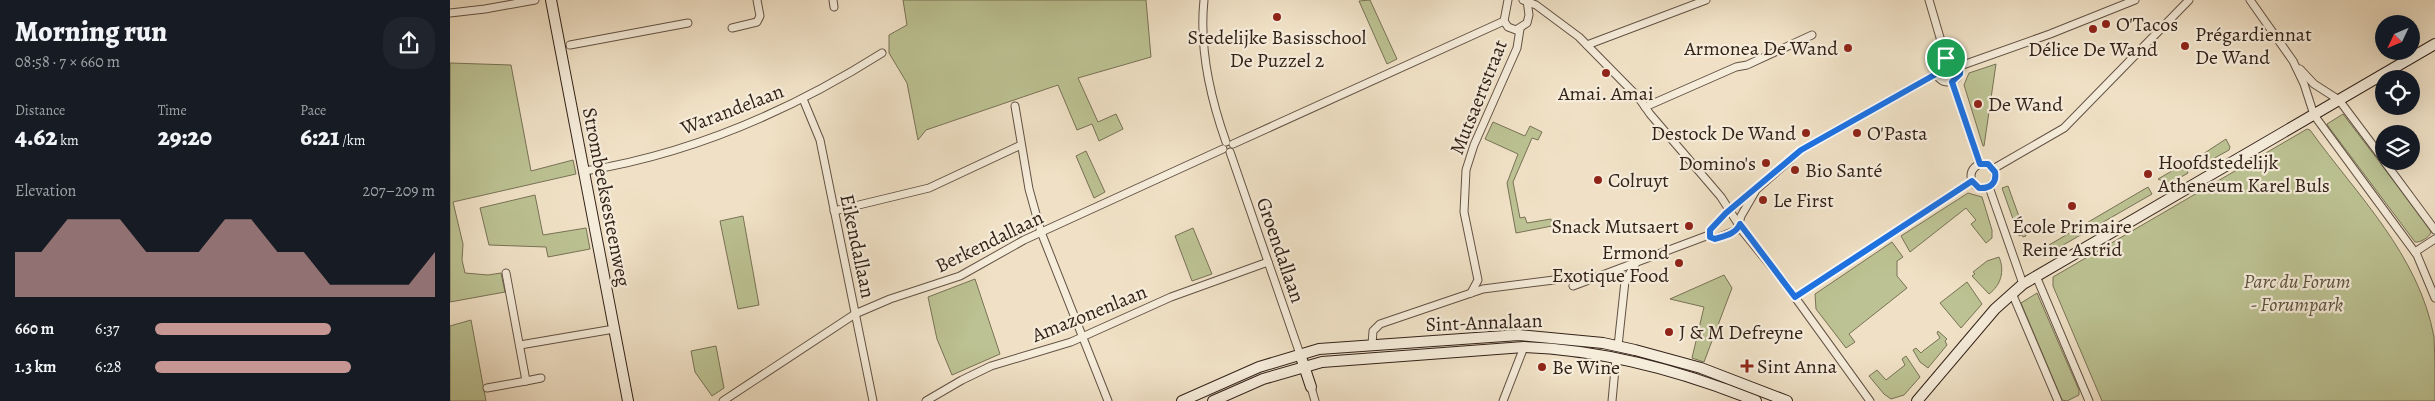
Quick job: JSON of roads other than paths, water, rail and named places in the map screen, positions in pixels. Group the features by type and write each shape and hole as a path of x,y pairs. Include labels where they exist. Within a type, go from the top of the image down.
{"main road":[{"name":"Strombeeksesteenweg","path":"551,0 628,401"},
{"path":"1917,400 1995,309 2023,284 2435,44"},
{"name":"Sint-Annalaan","path":"1182,401 1259,367 1301,359 1341,346 1519,335 1618,346 1702,368 1787,401"},
{"name":"Sint-Annalaan","path":"1213,401 1263,379 1301,359 1343,359 1524,347 1582,352 1616,358 1694,378 1740,398 1756,401"},
{"path":"1301,359 1310,387"}],"street":[{"path":"450,13 535,0"},
{"path":"732,28 757,22 760,16 757,0"},
{"name":"Groendallaan","path":"1204,0 1203,37 1209,83 1228,147 1301,359"},
{"path":"1508,0 1504,21 1512,29 1520,29"},
{"path":"1526,0 1587,45 1619,76 1730,210 1870,401"},
{"name":"Mutsaertstraat","path":"1471,293 1478,280 1464,219 1463,198 1466,170 1474,145 1520,38 1520,29 1528,19 1526,0"},
{"path":"1587,45 1706,0"},
{"path":"1929,0 1946,58"},
{"path":"1960,66 2050,34 2135,0"},
{"path":"1993,169 2064,128 2181,4 2189,0"},
{"path":"2250,0 2293,61 2312,82 2339,100 2375,149"},
{"name":"Berkendallaan","path":"723,401 855,314 890,299 954,279 1041,232 1504,21"},
{"path":"570,45 688,23"},
{"path":"1645,107 1736,66 1747,65 1812,35"},
{"name":"Warandelaan","path":"584,171 707,139 803,99 882,53"},
{"path":"1709,235 1710,230 1730,210 1756,190 1788,160 1809,145 1936,74 1938,64 1946,58 1955,59 1960,66 1960,74 1952,82"},
{"path":"2293,61 2304,84 2314,115 2415,252 2435,298"},
{"path":"1936,74 1943,81 1952,82"},
{"path":"1952,82 1980,164"},
{"name":"Eikendallaan","path":"803,99 820,140 873,401"},
{"path":"1015,106 1029,189 1041,232 1108,401"},
{"path":"834,211 929,188 1020,144"},
{"path":"1980,164 1988,164 1993,169 1996,179 1989,187 1979,188 1972,181 1972,171 1980,164"},
{"path":"2391,170 2435,230"},
{"path":"1795,297 1972,181"},
{"path":"1989,187 2023,284"},
{"path":"1709,235 1711,238 1717,239 1735,231 1756,190"},
{"path":"1573,286 1709,235"},
{"path":"2415,252 2435,239"},
{"path":"1618,346 1625,281 1629,272 1639,261"},
{"name":"Amazonenlaan","path":"926,401 991,366 1082,337 1171,297 1268,262"},
{"path":"506,273 526,381"},
{"path":"2036,276 2086,400"},
{"path":"1372,344 1373,332 1380,324 1471,293 1515,284 1554,280"},
{"path":"2012,293 2058,401"},
{"path":"520,346 614,329"},
{"path":"1503,401 1524,347"},
{"path":"1612,401 1616,358"},
{"path":"487,388 541,378"},
{"path":"1310,387 1315,401"}],"place":[{"name":"Stedelijke Basisschool De Puzzel 2","path":"1277,17"},
{"name":"O'Tacos","path":"2106,24"},
{"name":"Délice De Wand","path":"2093,29"},
{"name":"Prégardiennat De Wand","path":"2185,46"},
{"name":"Armonea De Wand","path":"1848,48"},
{"name":"Amai. Amai","path":"1606,73"},
{"name":"De Wand","path":"1978,104"},
{"name":"Destock De Wand","path":"1806,133"},
{"name":"O'Pasta","path":"1857,133"},
{"name":"Domino's","path":"1766,163"},
{"name":"Bio Santé","path":"1795,170"},
{"name":"Hoofdstedelijk Atheneum Karel Buls","path":"2148,174"},
{"name":"Colruyt","path":"1598,180"},
{"name":"Le First","path":"1763,200"},
{"name":"École Primaire Reine Astrid","path":"2072,206"},
{"name":"Snack Mutsaert","path":"1689,226"},
{"name":"Ermond Exotique Food","path":"1679,263"},
{"name":"J & M Defreyne","path":"1669,332"},
{"name":"Sint Anna","path":"1747,366"},
{"name":"Be Wine","path":"1542,367"}],"park label":[{"name":"Parc du Forum - Forumpark","path":"2297,292"}]}
